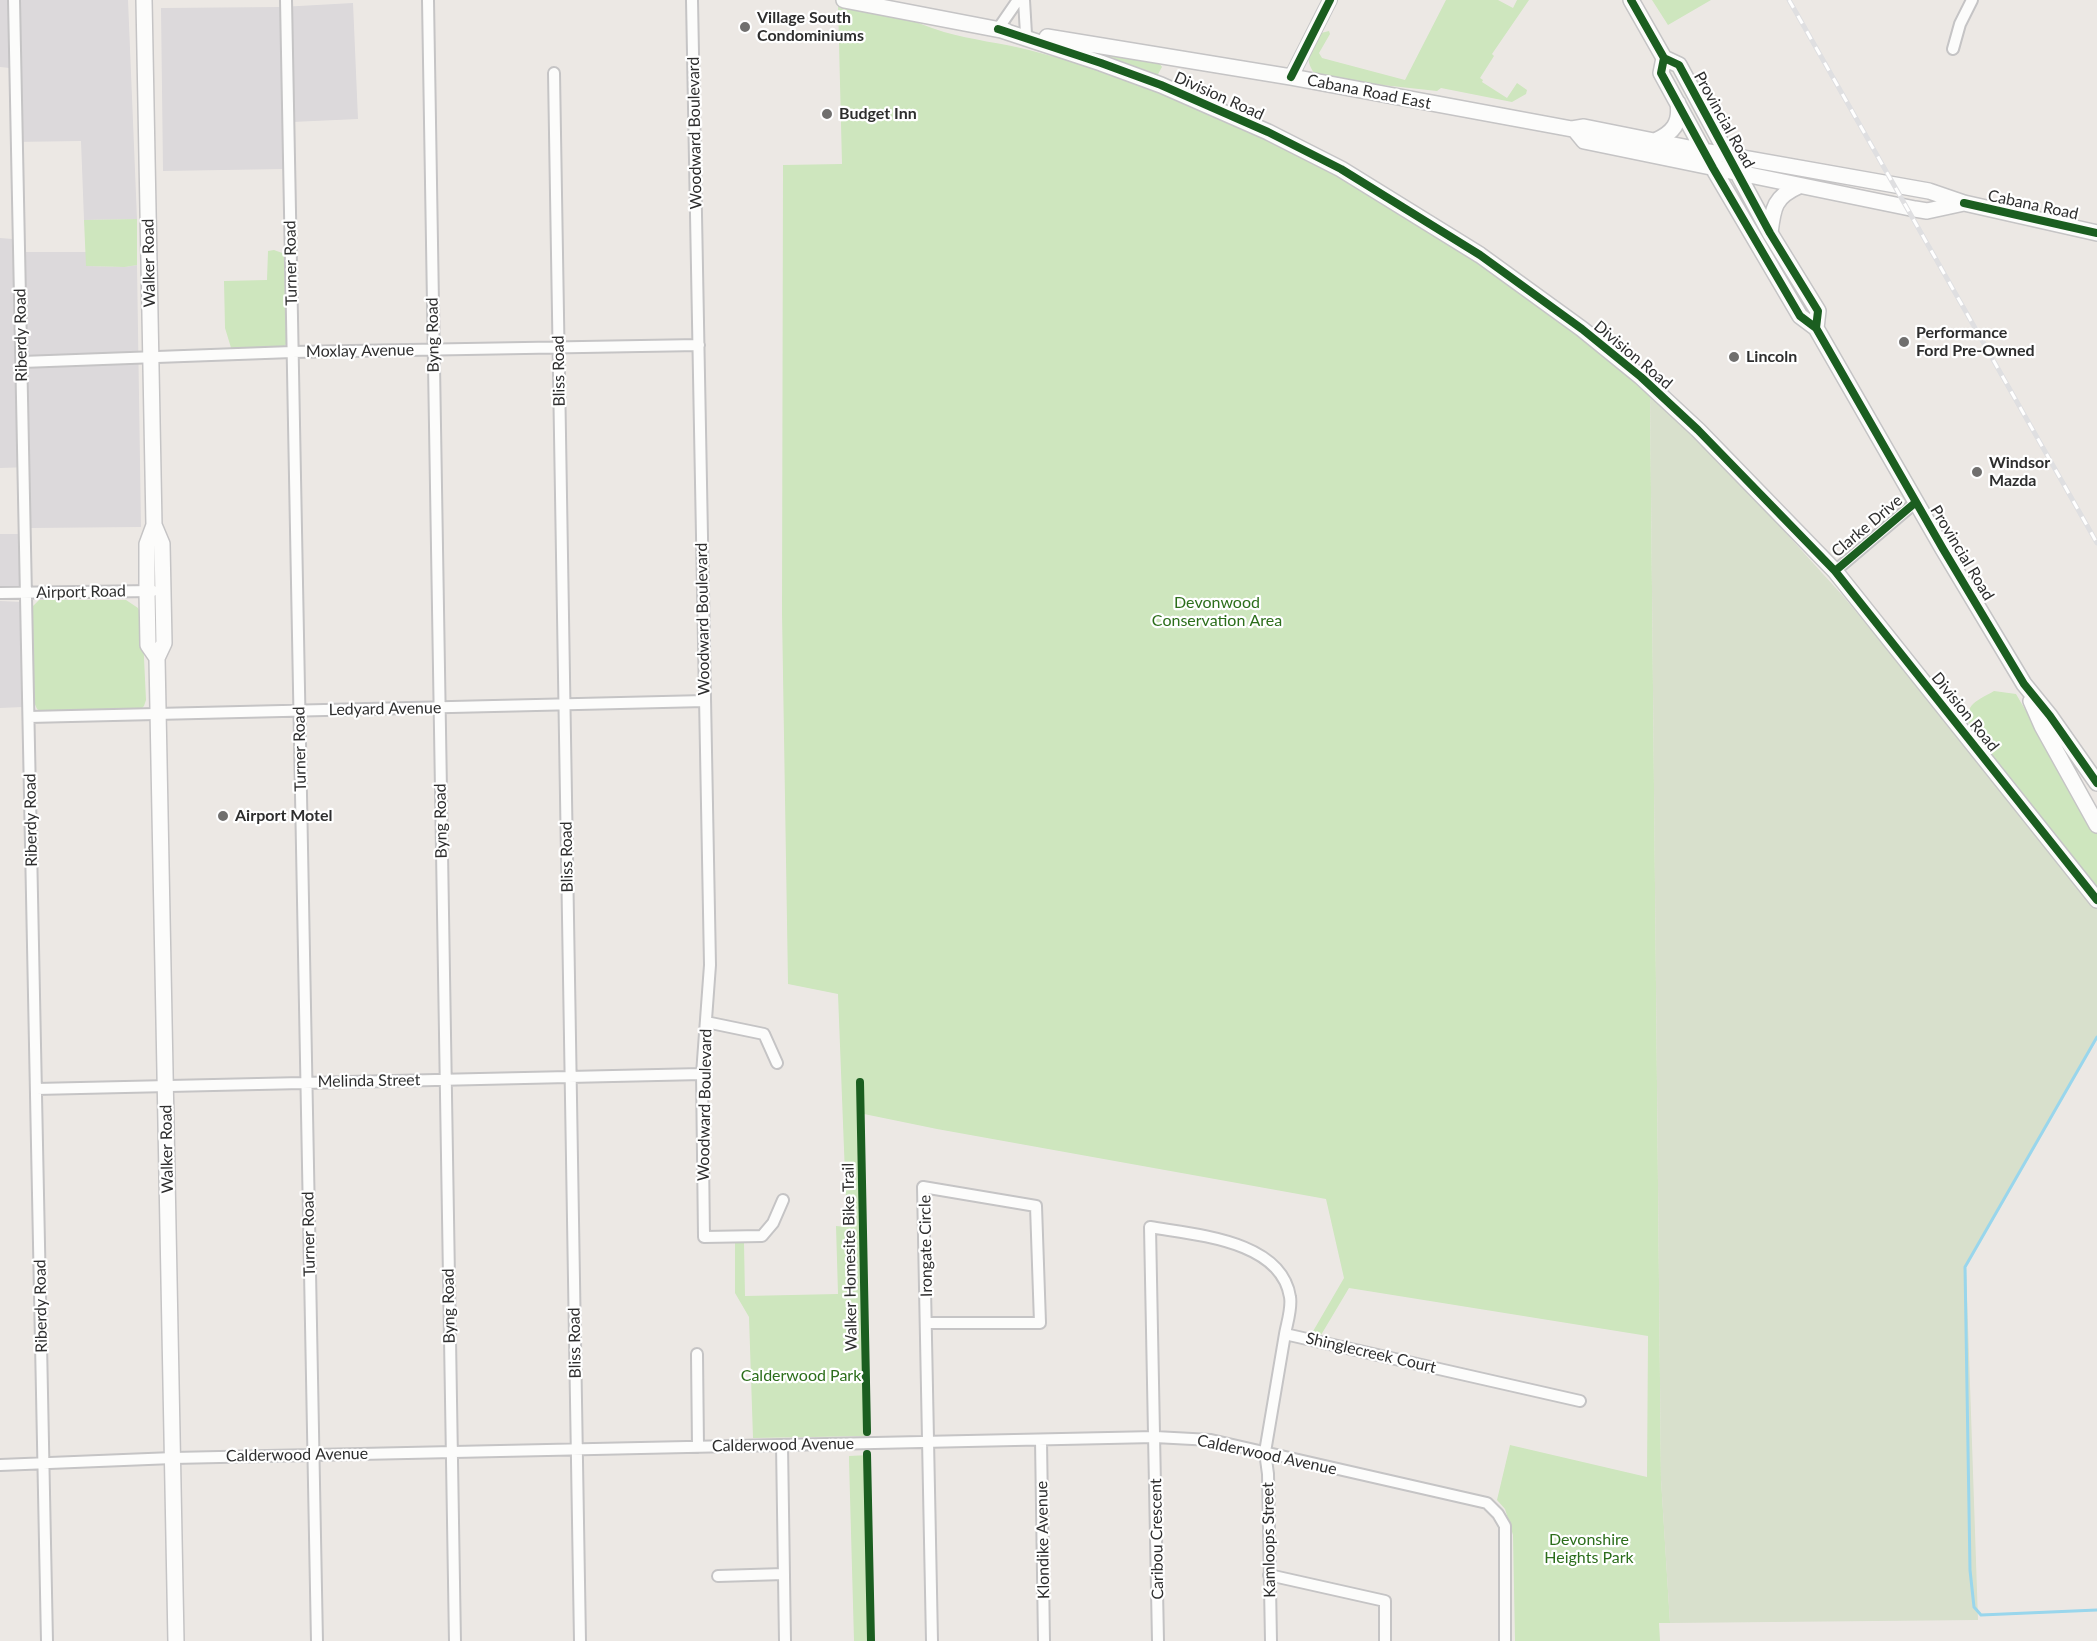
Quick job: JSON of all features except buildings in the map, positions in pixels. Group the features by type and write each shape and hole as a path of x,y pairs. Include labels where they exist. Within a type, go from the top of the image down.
{"main road":[{"name":"Walker Road","path":"144,0 154,525 147,544 155,592 148,645 157,658 176,1641"},
{"name":"Cabana Road East","path":"844,0 1026,34 1291,77 1575,130 1584,127 1704,151"},
{"name":"Provincial Road","path":"1631,0 1664,58 1679,65 1770,233 1818,311 1816,328"},
{"name":"Division Road","path":"998,29 1161,85 1268,132 1341,170 1480,255 1582,329 1641,377 1698,430 1835,571 2097,900"},
{"name":"Provincial Road","path":"1664,58 1661,73 1713,168 1800,316 1816,328 2024,684 2042,726 2097,825"},
{"path":"1655,141 1670,134 1680,116 1678,103"},
{"name":"Cabana Road East","path":"1575,130 1584,141 1739,174"},
{"name":"Cabana Road","path":"1704,151 1929,191 1964,203 2097,231"},
{"name":"Cabana Road","path":"1739,174 1927,211 1964,203"},
{"path":"1770,233 1773,208 1786,191 1799,186"},
{"name":"Provincial Road","path":"2024,684 2050,716 2097,783"},
{"path":"2083,801 2097,810"}],"street":[{"name":"Riberdy Road","path":"14,0 47,1641"},
{"name":"Turner Road","path":"286,0 317,1641"},
{"name":"Byng Road","path":"428,0 455,1641"},
{"name":"Woodward Boulevard","path":"692,0 710,965 702,1074 704,1237 762,1236 773,1223 783,1200"},
{"path":"998,29 1018,0"},
{"path":"1024,0 1026,34"},
{"path":"1291,77 1330,0"},
{"path":"1953,49 1960,24 1972,0"},
{"name":"Bliss Road","path":"554,73 580,1641"},
{"name":"Moxlay Avenue","path":"22,362 292,352 699,345"},
{"name":"Clarke Drive","path":"1835,571 1916,502"},
{"name":"Airport Road","path":"0,592 155,592"},
{"name":"Ledyard Avenue","path":"29,717 705,701"},
{"path":"706,1022 764,1034 777,1063"},
{"name":"Melinda Street","path":"36,1089 702,1074"},
{"name":"Irongate Circle","path":"927,1323 1040,1323 1036,1206 923,1188 929,1442"},
{"name":"Shinglecreek Court","path":"1155,1437 1150,1227 1235,1243 1267,1260 1282,1276 1290,1298 1285,1334 1580,1401"},
{"name":"Kamloops Street","path":"1270,1641 1268,1474 1264,1452 1285,1334"},
{"path":"697,1354 698,1447"},
{"name":"Calderwood Avenue","path":"0,1465 173,1458 1155,1437 1211,1440 1487,1503 1498,1514 1504,1526 1505,1641"},
{"name":"Caribou Crescent","path":"1155,1437 1158,1641"},
{"name":"Klondike Avenue","path":"1041,1440 1044,1641"},
{"path":"929,1442 932,1641"},
{"path":"782,1445 785,1641"},
{"path":"718,1576 784,1574"},
{"path":"1269,1575 1385,1601 1385,1641"}],"shaded area":[{"path":"0,0 128,0 137,219 84,220 81,141 12,142 10,68 0,67"},
{"path":"353,3 358,119 292,122 284,169 163,171 161,8 281,7"},
{"path":"0,238 13,239 14,252 86,252 86,266 137,265 141,527 29,528 30,467 0,468"},
{"path":"0,534 21,534 22,588 0,588"},
{"path":"0,601 22,602 23,707 0,708"}],"green space":[{"path":"1446,0 1498,0 1513,8 1517,0 1529,0 1492,54 1494,56 1480,78 1482,82 1507,98 1517,83 1527,90 1526,94 1512,102 1441,88 1437,91 1364,83 1315,74 1311,68 1309,58 1312,49 1321,33 1329,31 1330,34 1319,53 1322,58 1405,80"},
{"path":"1652,0 1711,0 1668,25"},
{"name":"Devonwood Conservation Area","path":"838,3 892,14 944,32 1029,50 1090,67 1170,95 1252,130 1313,160 1430,229 1543,307 1650,391 1661,1479 1670,1623 1659,1623 1660,1641 1515,1641 1513,1535 1505,1509 1497,1500 1510,1445 1647,1477 1648,1336 1349,1288 1321,1335 1312,1333 1344,1278 1326,1199 864,1114 869,1436 753,1438 749,1317 735,1293 735,1243 744,1243 745,1296 838,1294 836,1226 847,1227 838,994 788,984 782,613 783,165 842,164"},
{"path":"1109,54 1158,61 1162,67 1157,76 1107,58"},
{"path":"137,219 137,265 86,266 84,220"},
{"path":"274,250 285,254 288,343 278,350 232,351 225,328 224,281 267,280 268,251"},
{"path":"1650,391 1716,456 1843,596 2097,905 2097,1038 1966,1266 1978,1620 1670,1623 1661,1479"},
{"path":"39,600 126,600 138,608 142,616 146,700 140,710 42,712 37,709 34,702 32,607"},
{"path":"1994,691 2016,694 2097,832 2097,893 1970,730 1969,709 1981,698"},
{"path":"869,1455 872,1641 854,1641 849,1456"}],"waterway":[{"path":"2097,1037 1965,1267 1970,1570 1974,1607 1981,1615 2097,1610"}],"railway":[{"path":"1789,0 2097,543"}],"cycle path":[{"path":"1291,77 1330,0"},
{"path":"1631,0 1664,58 1679,65 1770,233 1818,311 1816,328"},
{"path":"998,29 1161,85 1268,132 1341,169 1480,255 1582,329 1641,377 1698,430 1835,571 2097,900"},
{"path":"1664,58 1661,73 1713,168 1800,316 1816,328 1943,549 2024,684 2050,716 2097,783"},
{"path":"1964,203 2097,233"},
{"path":"1835,571 1916,502"},
{"name":"Walker Homesite Bike Trail","path":"860,1082 867,1432"},
{"path":"867,1454 871,1641"}],"place":[{"name":"Village South Condominiums","path":"745,27"},
{"name":"Budget Inn","path":"827,114"},
{"name":"Performance Ford Pre-Owned","path":"1904,342"},
{"name":"Lincoln","path":"1734,357"},
{"name":"Windsor Mazda","path":"1977,472"},
{"name":"Airport Motel","path":"223,816"}],"park label":[{"name":"Calderwood Park","path":"801,1376"},
{"name":"Devonshire Heights Park","path":"1589,1549"}]}
